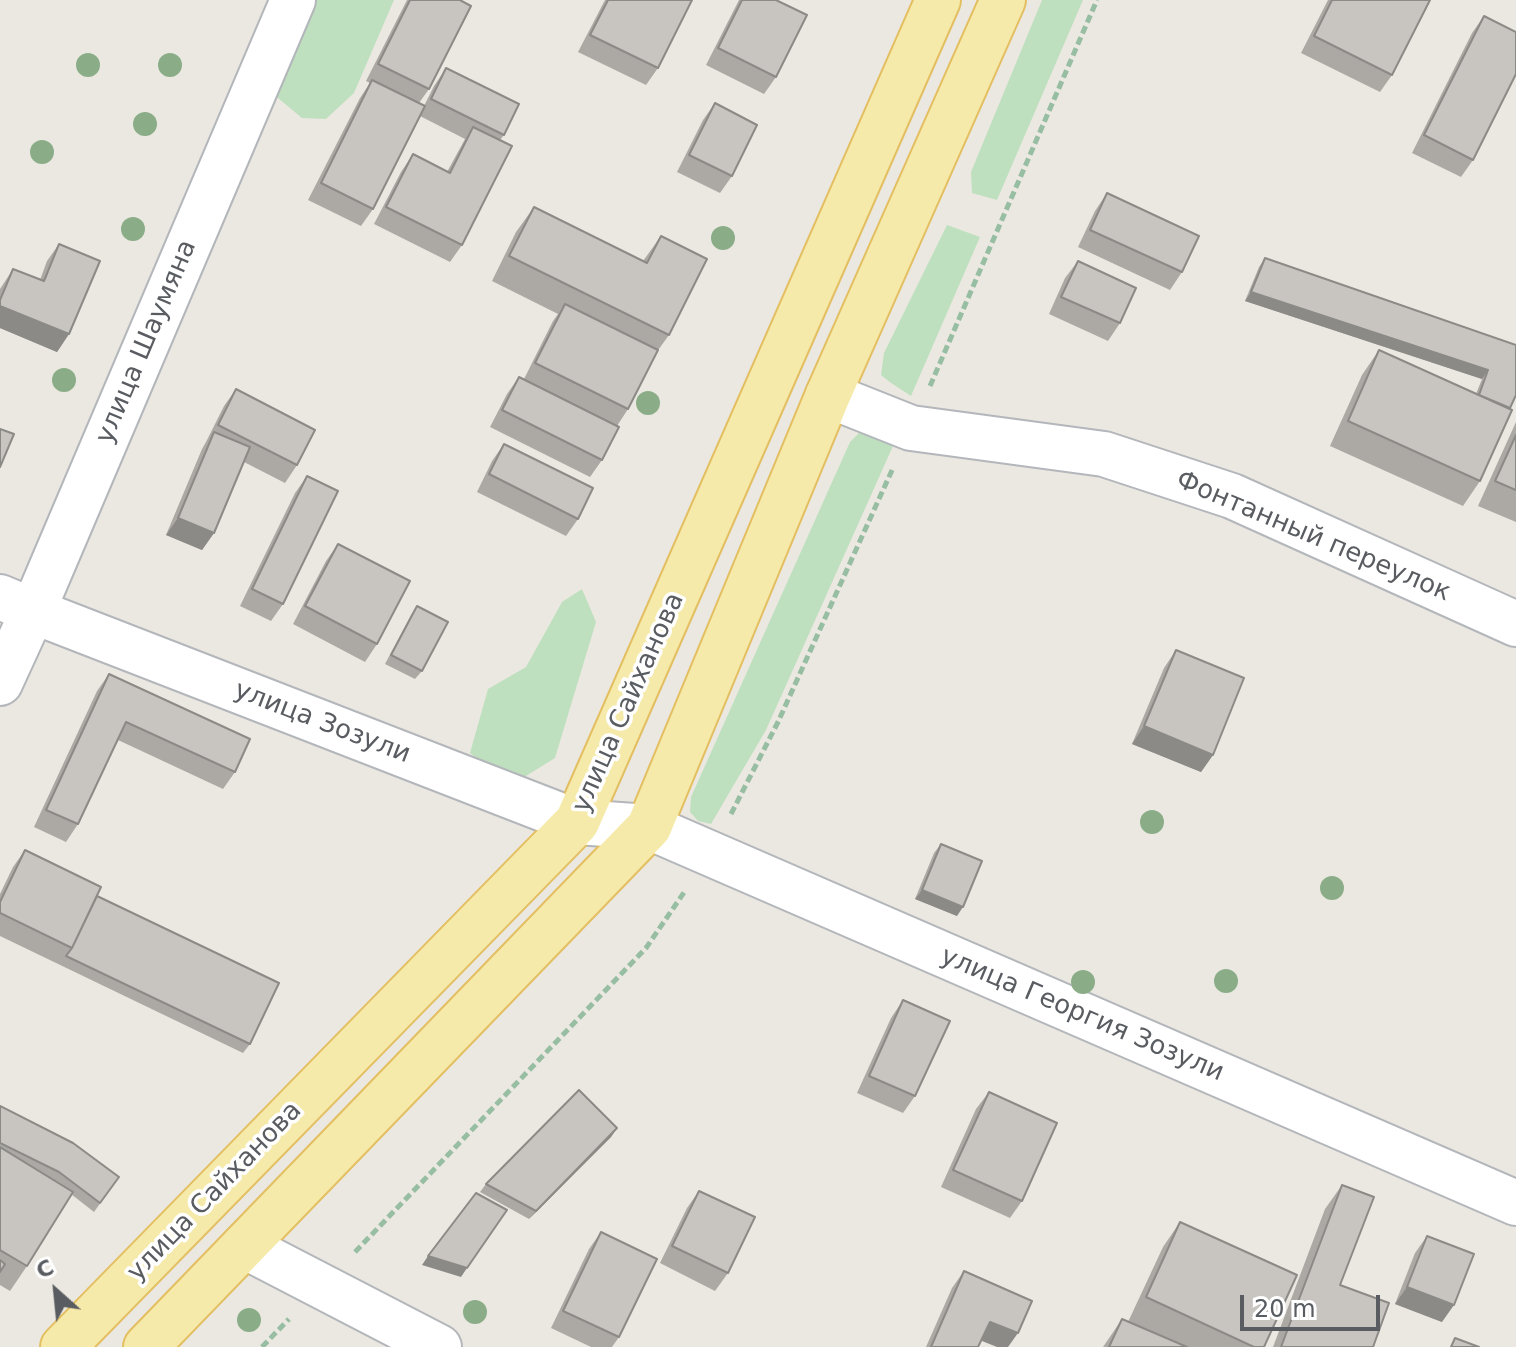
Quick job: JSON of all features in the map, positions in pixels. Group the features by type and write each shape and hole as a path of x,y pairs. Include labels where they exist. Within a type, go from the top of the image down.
{"main road":[{"name":"улица Сайханова","path":"63,1347 577,822 938,0"},
{"path":"146,1347 649,827 828,395 1003,0"}],"street":[{"name":"улица Шаумяна","path":"0,683 16,604 293,0"},
{"name":"Фонтанный переулок","path":"828,395 911,428 1104,454 1232,496 1516,624"},
{"name":"улица Зозули","path":"16,604 577,822 649,827"},
{"name":"улица Георгия Зозули","path":"649,827 1516,1203"},
{"path":"244,1246 439,1347"}],"green space":[{"path":"313,0 394,0 354,93 326,119 302,118 272,93"},
{"path":"1042,0 1083,0 997,200 972,193 971,172"},
{"path":"947,225 980,237 911,396 881,375 884,353"},
{"path":"861,431 892,435 893,446 766,730 711,824 698,821 690,812 691,797 850,442"},
{"path":"582,589 596,622 555,758 526,776 498,776 470,753 488,689 526,667 562,602"}],"building":[{"path":"410,0 460,0 471,6 429,89 378,64"},
{"path":"608,0 692,0 658,68 590,35"},
{"path":"742,0 776,0 807,15 776,77 718,48"},
{"path":"1332,0 1430,0 1392,75 1314,36"},
{"path":"1484,16 1516,32 1516,74 1473,160 1424,135"},
{"path":"446,68 519,104 504,135 431,99"},
{"path":"372,80 425,106 373,209 321,183"},
{"path":"715,103 757,125 732,176 689,155"},
{"path":"473,127 512,146 462,245 386,207 413,154 450,173"},
{"path":"1107,193 1199,236 1182,272 1090,230"},
{"path":"534,207 647,263 661,236 707,259 669,335 509,256"},
{"path":"59,244 100,261 69,334 0,306 13,269 44,281"},
{"path":"1265,258 1516,345 1516,395 1510,408 1479,395 1488,370 1251,292"},
{"path":"1078,261 1136,288 1120,323 1061,297"},
{"path":"565,304 658,350 628,409 535,363"},
{"path":"1379,350 1512,410 1480,481 1348,421"},
{"path":"519,377 619,427 602,460 502,410"},
{"path":"236,389 315,430 297,465 218,425"},
{"path":"0,429 14,434 0,467"},
{"path":"214,432 250,447 214,533 178,518"},
{"path":"1516,435 1516,490 1495,481"},
{"path":"504,444 593,488 578,519 489,474"},
{"path":"307,476 338,491 283,604 252,589"},
{"path":"338,544 410,581 377,644 305,606"},
{"path":"417,606 448,622 422,671 391,655"},
{"path":"1176,650 1244,678 1213,755 1144,726"},
{"path":"109,674 250,739 235,772 126,722 78,824 46,810"},
{"path":"941,844 982,861 963,907 922,890"},
{"path":"25,850 101,887 72,948 0,913 0,902"},
{"path":"97,896 279,983 250,1044 66,956"},
{"path":"903,1000 950,1021 915,1096 869,1076"},
{"path":"579,1090 617,1128 536,1211 486,1184"},
{"path":"989,1092 1057,1123 1022,1201 953,1170"},
{"path":"0,1106 73,1143 119,1177 100,1203 59,1172 0,1143"},
{"path":"0,1147 73,1192 27,1266 0,1250"},
{"path":"1342,1185 1374,1197 1340,1285 1389,1303 1373,1347 1281,1347"},
{"path":"699,1191 755,1217 728,1273 672,1246"},
{"path":"476,1193 507,1210 467,1268 428,1256"},
{"path":"1180,1222 1297,1275 1264,1347 1254,1347 1146,1297"},
{"path":"601,1232 657,1259 619,1337 563,1311"},
{"path":"1427,1236 1474,1254 1454,1305 1407,1287"},
{"path":"964,1271 1032,1301 1018,1333 990,1322 978,1347 931,1347"},
{"path":"1122,1319 1187,1347 1109,1347"},
{"path":"1455,1338 1479,1347 1451,1347"}]}
